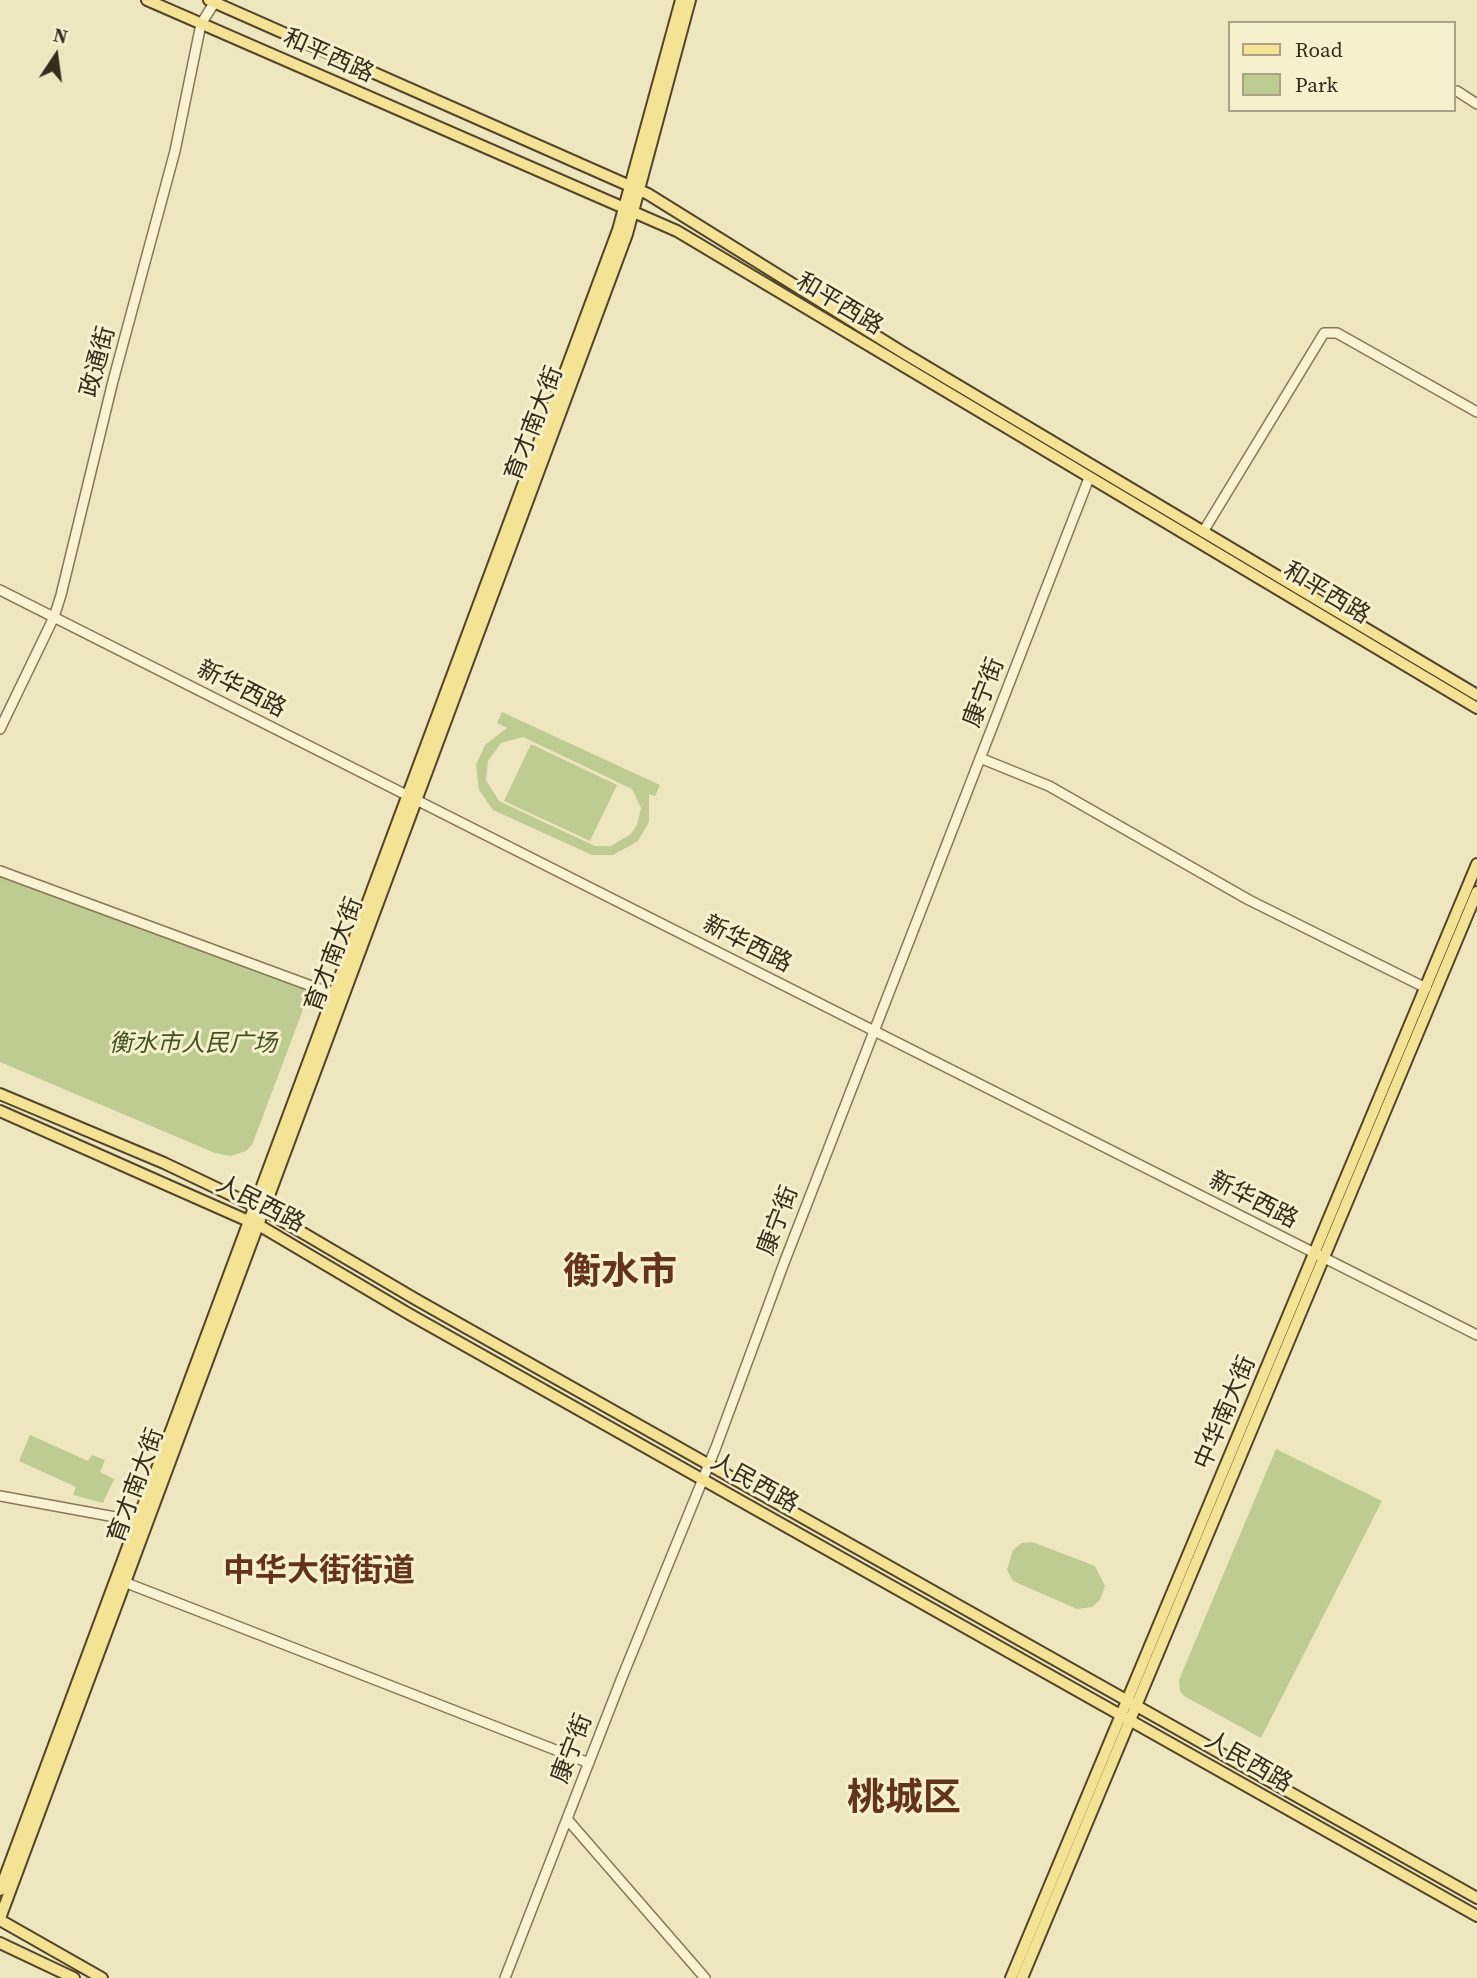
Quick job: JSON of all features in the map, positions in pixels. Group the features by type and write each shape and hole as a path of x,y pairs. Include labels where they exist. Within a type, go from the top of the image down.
{"main road":[{"name":"和平西路","path":"147,0 677,231 1477,708"},
{"name":"育才南大街","path":"636,189 681,0"},
{"name":"育才南大街","path":"0,1891 136,1521 258,1208 630,210 690,0"},
{"name":"和平西路","path":"213,1 636,189 1477,695"},
{"name":"育才南大街","path":"258,1208 333,994 411,797"},
{"name":"中华南大街","path":"1321,1256 1477,864"},
{"name":"中华南大街","path":"1011,1978 1133,1703 1477,892"},
{"name":"人民西路","path":"0,1094 258,1208 1477,1898"},
{"name":"人民西路","path":"0,1111 252,1223 1477,1916"},
{"name":"育才南大街","path":"0,1919 252,1223"},
{"name":"中华南大街","path":"1023,1978 1126,1718"},
{"path":"0,1919 102,1978"},
{"path":"0,1943 74,1978"}],"street":[{"name":"政通街","path":"0,729 54,617 175,151 201,24 213,1"},
{"path":"1457,91 1477,104"},
{"path":"1203,532 1324,332 1337,333 1477,412"},
{"name":"康宁街","path":"505,1978 709,1465 1089,478"},
{"name":"新华西路","path":"0,590 1477,1335"},
{"path":"980,758 1049,786 1249,900 1426,988"},
{"path":"0,871 333,994"},
{"path":"0,1496 136,1521"},
{"path":"124,1582 589,1763"},
{"path":"567,1819 705,1978"}],"green space":[{"path":"502,712 660,785 655,796 649,794 649,822 638,841 613,855 592,855 493,810 479,790 476,765 485,745 507,728 497,723","holes":["523,737 632,789 641,808 637,825 631,834 611,846 595,846 499,801 486,780 488,761 501,743"]},
{"path":"531,744 617,785 590,841 504,801"},
{"name":"衡水市人民广场","path":"0,877 310,991 252,1145 246,1151 230,1156 215,1153 0,1062"},
{"path":"30,1435 88,1461 92,1455 105,1460 100,1472 114,1479 103,1503 73,1495 76,1487 19,1461"},
{"path":"1276,1449 1382,1501 1261,1738 1184,1696 1180,1691 1179,1680"},
{"path":"1032,1542 1095,1566 1105,1586 1100,1600 1092,1607 1077,1609 1013,1581 1007,1570 1013,1550 1022,1543"}],"district":[{"name":"衡水市","path":"620,1274"},
{"name":"中华大街街道","path":"319,1573"},
{"name":"桃城区","path":"904,1800"}]}
